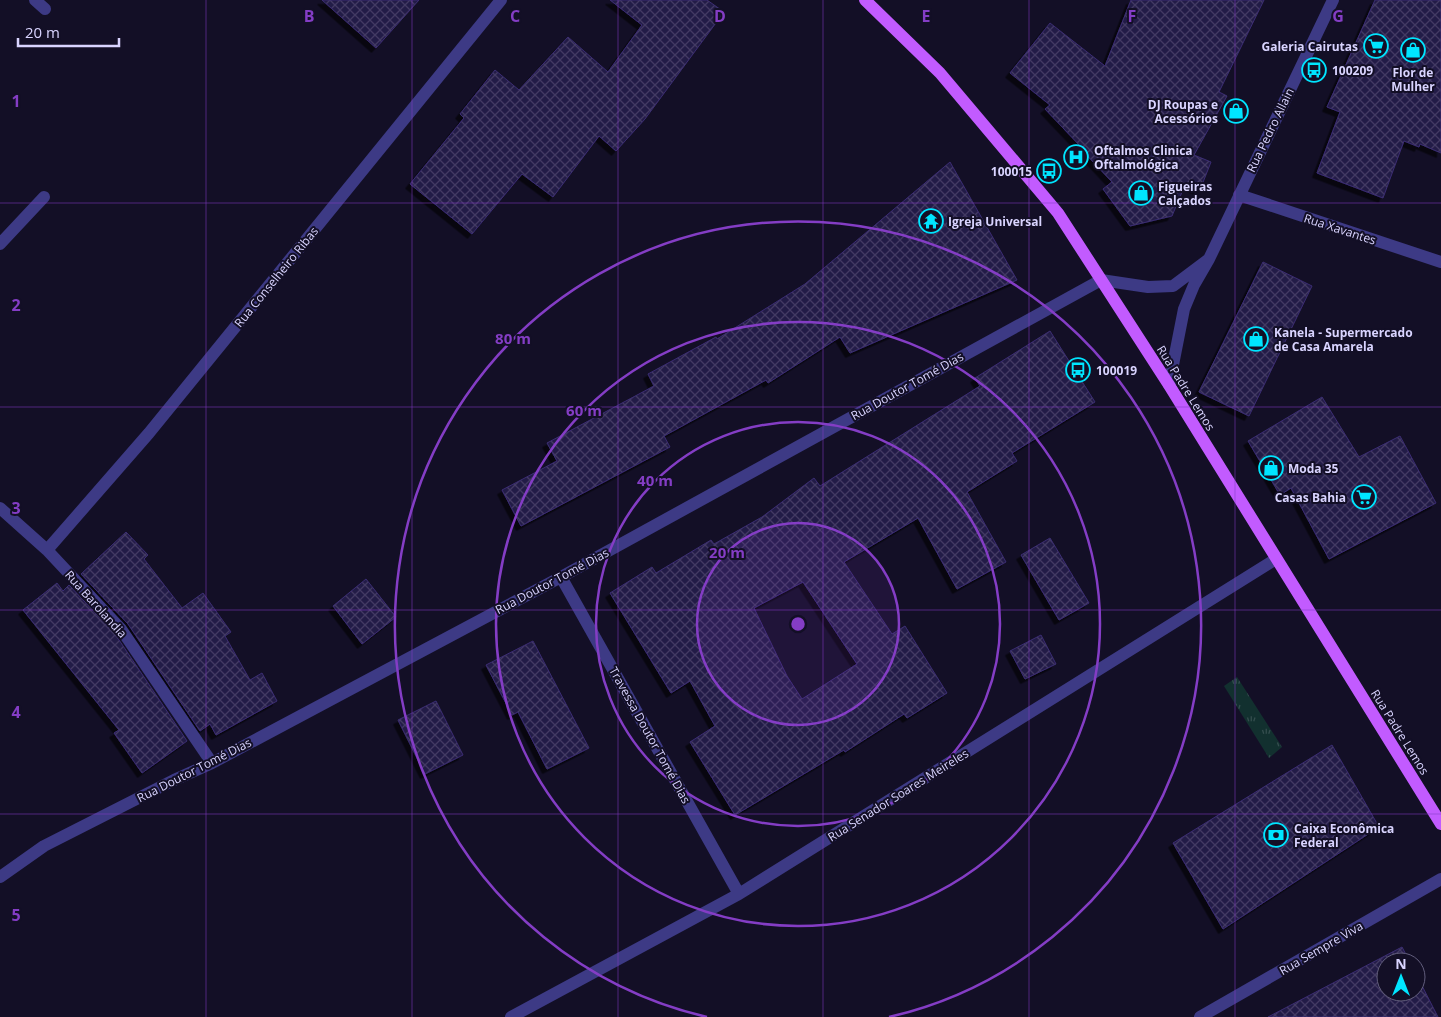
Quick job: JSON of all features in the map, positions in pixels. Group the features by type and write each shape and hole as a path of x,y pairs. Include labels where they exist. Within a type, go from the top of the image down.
{"main road":[{"name":"Rua Padre Lemos","path":"865,0 940,73 1058,213 1168,385 1441,824"}],"street":[{"path":"35,0 45,9"},
{"name":"Rua Conselheiro Ribas","path":"47,550 150,433 501,0"},
{"name":"Rua Pedro Allain","path":"1168,385 1184,309 1194,285 1209,259 1333,0"},
{"name":"Rua Xavantes","path":"1239,195 1441,262"},
{"path":"0,244 44,197"},
{"name":"Rua Pedro Allain","path":"1101,280 1148,287 1173,286 1209,259"},
{"name":"Rua Doutor Tomé Dias","path":"0,877 44,846 174,780 212,763 561,577 1101,280"},
{"name":"Rua Barolandia","path":"0,508 47,550 121,629 212,763"},
{"name":"Rua Senador Soares Meireles","path":"511,1017 739,894 1276,559"},
{"name":"Travessa Doutor Tomé Dias","path":"561,577 739,894"},
{"name":"Rua Sempre Viva","path":"1200,1017 1441,879"}],"green space":[{"path":"1237,677 1282,747 1269,758 1224,686"}],"building":[{"path":"322,0 419,0 376,48"},
{"path":"610,0 707,0 724,12 645,119 616,151 599,136 553,197 522,174 472,234 410,184 464,118 460,114 495,70 519,90 568,37 608,72 642,25"},
{"path":"1131,0 1264,0 1219,92 1227,96 1194,155 1211,162 1200,190 1185,185 1172,216 1130,226 1103,189 1112,182 1045,109 1050,105 1010,73 1050,23 1105,66"},
{"path":"1375,0 1441,0 1441,153 1420,144 1419,147 1404,141 1383,198 1317,173 1340,112 1327,107"},
{"path":"950,162 1017,280 850,353 840,337 768,383 766,380 664,436 670,447 521,526 502,490 557,461 547,443 654,386 648,374 716,337 717,339 805,284"},
{"name":"Kanela - Supermercado de Casa Amarela","path":"1263,262 1312,286 1249,416 1199,392"},
{"path":"1050,331 1095,402 1012,453 1017,461 967,492 1006,562 957,589 918,518 844,562 892,634 905,626 947,693 907,718 904,714 845,752 844,750 735,815 690,742 715,726 690,681 671,693 610,593 652,567 656,573 711,540 714,544 762,517 814,478 820,486 980,386 975,378","holes":["803,582 857,664 802,699 787,676 754,608"]},
{"name":"Casas Bahia","path":"1322,397 1359,457 1400,436 1436,503 1329,559 1291,488 1280,495 1248,441"},
{"path":"126,532 148,555 144,559 182,608 203,593 231,632 225,636 250,680 262,673 277,701 216,735 210,724 200,731 128,624 81,574"},
{"path":"1050,538 1089,603 1059,620 1021,555"},
{"path":"366,579 396,617 362,644 333,606"},
{"path":"57,583 63,591 69,585 115,634 187,741 142,773 114,733 119,730 23,610"},
{"path":"1041,635 1056,664 1025,679 1010,651"},
{"path":"533,641 589,748 547,769 518,712 512,715 486,665"},
{"path":"436,701 463,755 425,774 398,720"},
{"name":"Caixa Econômica Federal","path":"1332,745 1379,827 1223,929 1173,843"},
{"path":"1402,947 1405,952 1392,952"},
{"path":"1376,961 1376,1002 1426,1002 1426,994 1438,1017 1268,1017"}],"place":[{"name":"Galeria Cairutas","path":"1376,46"},
{"name":"Flor de Mulher","path":"1413,50"},
{"name":"100209","path":"1314,70"},
{"name":"DJ Roupas e Acessórios","path":"1236,111"},
{"name":"Oftalmos Clinica Oftalmológica","path":"1076,157"},
{"name":"100015","path":"1049,171"},
{"name":"Figueiras Calçados","path":"1141,193"},
{"name":"Igreja Universal","path":"931,221"},
{"name":"Kanela - Supermercado de Casa Amarela","path":"1256,339"},
{"name":"100019","path":"1078,370"},
{"name":"Moda 35","path":"1271,468"},
{"name":"Casas Bahia","path":"1364,497"},
{"name":"Caixa Econômica Federal","path":"1276,835"}]}
